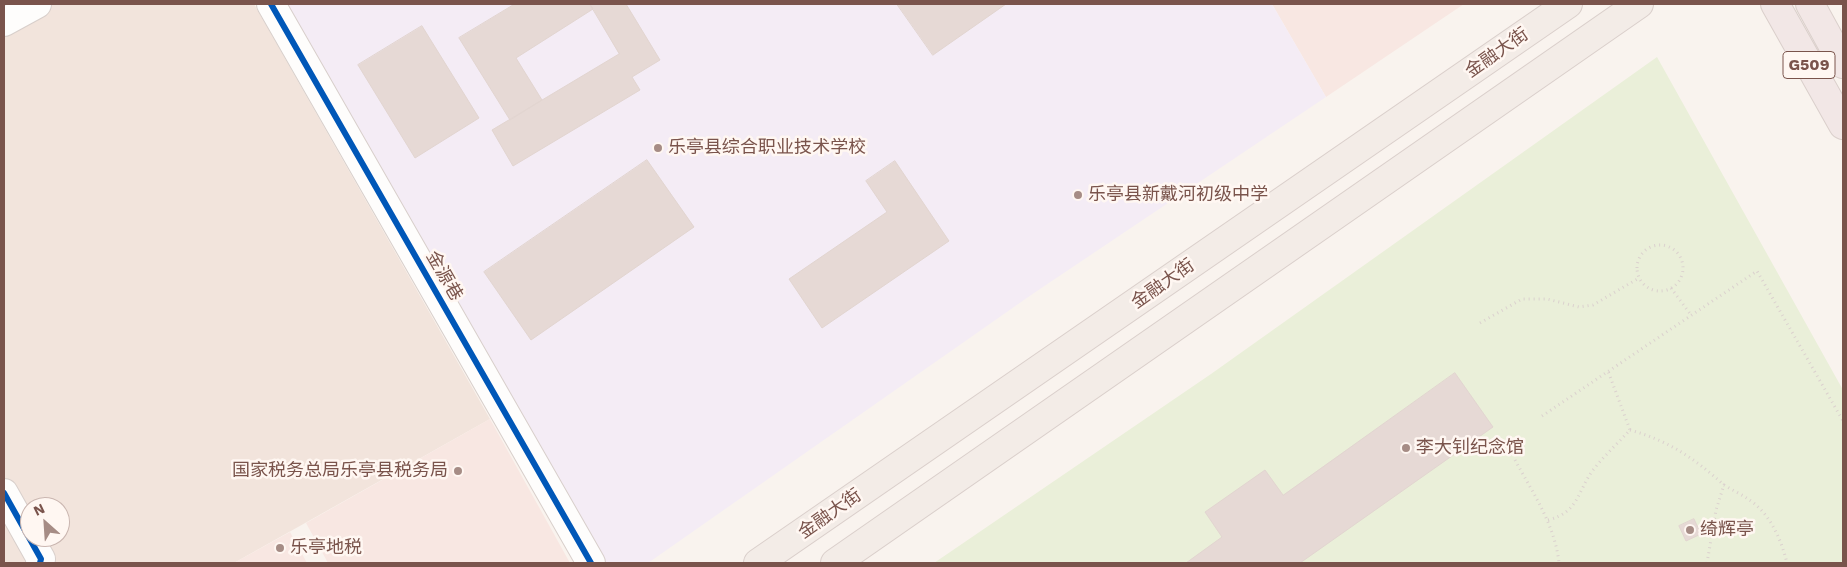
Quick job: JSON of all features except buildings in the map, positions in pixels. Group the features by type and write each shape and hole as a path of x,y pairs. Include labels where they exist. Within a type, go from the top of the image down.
{"highway":[{"name":"G509","path":"1775,4 1843,126"},
{"name":"G509","path":"1810,4 1843,64"}],"main road":[{"name":"金融大街","path":"758,563 1568,4"},
{"path":"835,563 1639,4"}],"street":[{"path":"4,22 37,4"},
{"name":"金源巷","path":"270,4 591,563"},
{"path":"4,493 41,559 40,563"}],"path":[{"path":"1660,244 1667,245 1680,255 1683,262 1682,277 1672,288 1664,291 1650,289 1639,278 1638,263 1645,250 1660,244"},
{"path":"1542,416 1757,271 1843,421"},
{"path":"1480,323 1522,299 1546,300 1579,307 1593,305 1639,278"},
{"path":"1672,288 1691,315"},
{"path":"1608,371 1630,430"},
{"path":"1630,430 1651,436 1676,448 1701,464 1724,485 1748,499 1761,510 1774,528 1783,547 1787,563"},
{"path":"1548,520 1560,517 1571,508 1580,495 1587,478 1630,430"},
{"path":"1515,460 1548,520 1558,551 1559,563"},
{"path":"1707,563 1716,510 1724,485"}],"shaded area":[{"path":"4,4 254,4 490,419 234,563 4,563"},
{"name":"乐亭县综合职业技术学校","path":"285,4 1272,4 1326,97 1034,293 648,563 604,563"},
{"path":"1272,4 1464,4 1326,97"},
{"name":"国家税务总局乐亭县税务局","path":"490,419 570,563 328,563 306,523"},
{"name":"乐亭地税","path":"290,532 307,563 234,563"}],"green space":[{"name":"李大钊纪念馆","path":"1657,57 1843,390 1843,563 934,563 1211,374"}],"cycle path":[{"path":"271,4 591,563"},
{"path":"4,493 41,559 40,563"}],"place":[{"name":"乐亭县综合职业技术学校","path":"658,148"},
{"name":"乐亭县新戴河初级中学","path":"1078,195"},
{"name":"李大钊纪念馆","path":"1406,448"},
{"name":"国家税务总局乐亭县税务局","path":"458,471"},
{"name":"绮辉亭","path":"1690,530"},
{"name":"乐亭地税","path":"280,548"}]}
